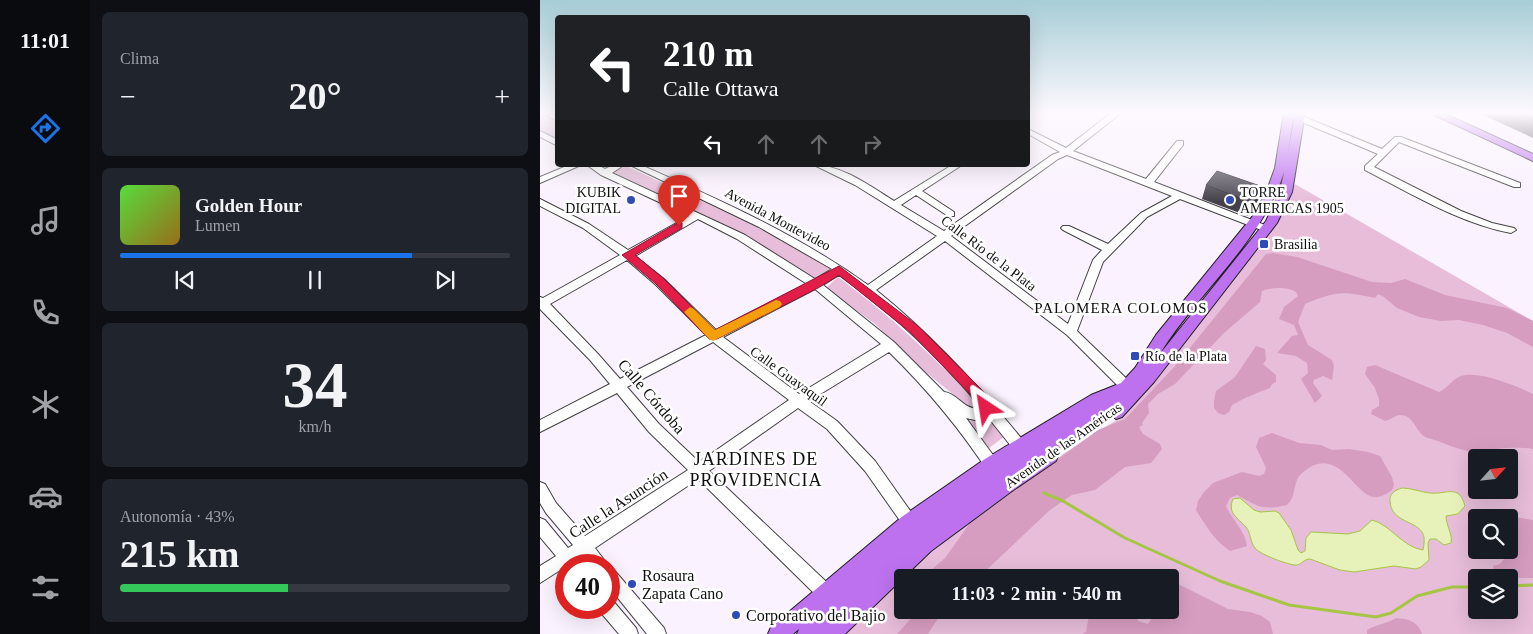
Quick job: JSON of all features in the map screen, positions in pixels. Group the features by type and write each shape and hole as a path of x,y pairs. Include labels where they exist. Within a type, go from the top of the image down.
{"main road":[{"name":"Avenida de las Américas","path":"778,634 825,592 917,534 999,476 1105,410 1140,372 1161,339 1264,225 1263,208 1272,193 1287,143"},
{"name":"Avenida de las Américas","path":"999,476 1112,415 1149,378 1264,225 1286,192 1292,143"},
{"path":"1498,143 1533,158"},
{"name":"Avenida de las Américas","path":"999,476 1020,447 1096,400 1127,387"},
{"name":"Avenida de las Américas","path":"807,634 843,611 917,534"},
{"name":"Avenida de las Américas","path":"830,634 843,611"}],"street":[{"path":"1048,143 1066,152 1264,225"},
{"path":"867,291 1055,157 1066,152 1078,143"},
{"path":"1148,183 1180,143"},
{"path":"1354,143 1382,154"},
{"path":"1393,143 1368,166 1370,170 1458,213 1490,226 1511,230"},
{"path":"1410,143 1517,185"},
{"path":"540,180 571,167"},
{"path":"594,167 741,237 814,285 862,320 890,345 930,386 957,417 999,476"},
{"path":"604,173 616,167"},
{"name":"Avenida Montevideo","path":"638,167 745,216 804,247 839,270 914,329 941,355 983,400 1020,447"},
{"name":"Calle Río de la Plata","path":"822,167 895,204 945,236 1071,332 1127,387"},
{"path":"895,204 955,167"},
{"path":"916,191 951,214"},
{"path":"1071,332 1098,260 1144,215 1180,195"},
{"name":"Calle Guayaquil","path":"540,202 586,226 627,255 660,282 713,336 832,425 870,466 917,534"},
{"path":"541,303 696,216"},
{"path":"1066,228 1109,249"},
{"path":"540,426 814,285 839,270"},
{"name":"Calle Córdoba","path":"541,303 594,356 654,428 843,611"},
{"name":"Calle la Asunción","path":"576,554 584,545 698,471 799,400 890,345"},
{"path":"930,386 973,415 979,415 984,411 986,405 983,400"},
{"path":"540,489 551,508 591,554"},
{"path":"540,525 564,554"},
{"name":"Calle la Asunción","path":"540,575 555,568"},
{"path":"620,588 658,634"},
{"path":"617,619 630,634"}],"shaded area":[{"path":"628,167 756,226 831,269 814,281 744,234 613,172"},
{"path":"1295,184 1533,321 1533,634 830,634 876,577 1008,489 1118,419 1136,394 1258,250 1279,216"},
{"path":"1273,253 1297,257 1372,282 1391,283 1405,279 1445,295 1507,308 1533,321 1533,347 1507,333 1483,325 1459,320 1441,321 1419,317 1397,308 1378,294 1375,298 1347,293 1325,297 1305,304 1298,322 1308,345 1332,360 1334,366 1332,380 1323,376 1314,380 1313,383 1322,396 1315,403 1301,379 1308,373 1307,363 1296,356 1277,353 1292,336 1298,335 1294,325 1279,319 1284,307 1298,296 1296,292 1289,289 1279,288 1262,291 1260,302 1224,333 1175,384 1158,394 1148,404 1149,413 1142,423 1143,425 1139,427 1143,434 1160,444 1162,449 1151,463 1125,467 1095,490 1072,495 1050,510 987,569 932,569 945,558 970,523 1098,430 1125,419 1176,365 1266,254"},
{"path":"838,277 913,339 980,407 972,412 964,403 913,362 875,324 826,288"},
{"path":"1256,346 1265,349 1266,360 1263,364 1276,375 1276,382 1270,388 1232,405 1229,412 1224,415 1218,413 1214,408 1216,391 1235,377"},
{"path":"1375,365 1439,392 1458,377 1478,375 1498,380 1533,394 1533,449 1468,449 1468,451 1424,436 1412,421 1404,416 1399,415 1385,421 1371,414 1372,410 1379,406 1379,399 1375,388 1365,374 1367,367"},
{"path":"962,413 975,420 981,419 986,414 1005,436 989,448"},
{"path":"1272,433 1299,443 1321,445 1332,450 1349,449 1368,452 1380,456 1392,477 1394,485 1392,490 1380,497 1370,496 1337,467 1327,463 1315,465 1299,477 1287,505 1272,508 1255,505 1237,495 1230,498 1226,506 1244,535 1247,546 1230,551 1224,547 1203,522 1196,510 1198,501 1213,483 1242,472 1259,476 1264,474 1266,468 1256,447 1259,438"},
{"path":"1402,488 1430,493 1456,492 1465,506 1458,514 1446,516 1451,543 1444,545 1436,539 1430,539 1428,543 1429,560 1416,569 1394,566 1354,572 1340,570 1310,559 1297,565 1282,562 1255,548 1248,529 1234,515 1231,508 1233,499 1240,498 1254,510 1260,512 1275,511 1279,513 1291,530 1298,550 1301,553 1305,551 1306,538 1311,532 1348,534 1360,531 1372,520 1385,526 1409,545 1423,550 1424,538 1420,529 1399,517 1391,508 1390,496"},
{"path":"1518,518 1533,520 1533,578 1518,578 1518,569 1494,569 1493,566 1500,564 1504,559 1518,559"},
{"path":"1179,584 1228,609 1262,616 1270,622 1273,634 1082,634 1086,632 1088,619 1137,619 1138,621 1148,624 1151,619 1179,619"},
{"path":"1396,618 1415,623 1422,634 1367,634 1367,630 1374,626"},
{"path":"911,619 937,619 928,634 897,634"}],"building":[{"path":"1217,171 1263,187 1253,203 1206,185"}],"waterway":[{"path":"1044,493 1063,501 1125,538 1220,581 1289,605 1376,617 1391,613 1417,596 1452,587 1468,587"},
{"path":"1518,586 1533,585"}],"slow traffic":[{"path":"690,312 713,336 776,304"}],"place":[{"name":"KUBIK DIGITAL","path":"631,200"},
{"name":"TORRE AMERICAS 1905","path":"1230,200"},
{"name":"Brasilia","path":"1264,244"},
{"name":"Río de la Plata","path":"1135,356"},
{"name":"Rosaura Zapata Cano","path":"632,584"},
{"name":"Corporativo del Bajio","path":"736,615"}],"district":[{"name":"PALOMERA COLOMOS","path":"1121,308"},
{"name":"JARDINES DE PROVIDENCIA","path":"756,469"}],"route":[{"path":"679,226 627,255 660,282 713,336 814,285 839,270 885,304 914,329 974,390 983,400 986,408"}]}
